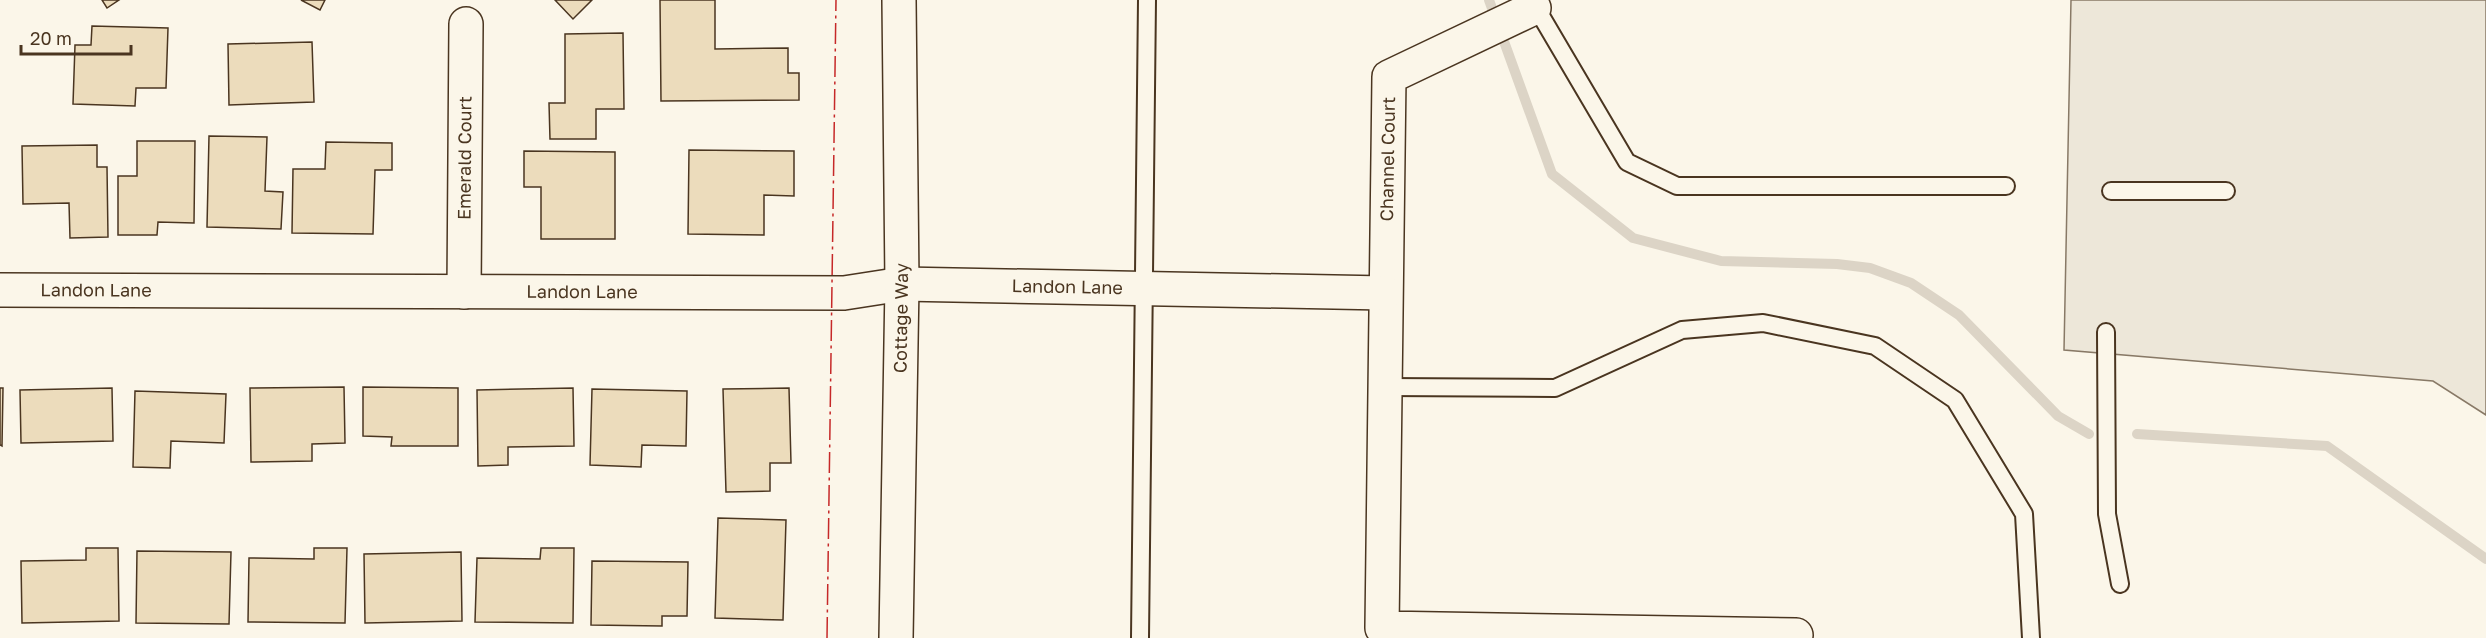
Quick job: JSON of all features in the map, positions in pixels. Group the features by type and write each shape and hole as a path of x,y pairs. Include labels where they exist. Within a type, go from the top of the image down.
{"street":[{"name":"Cottage Way","path":"896,638 902,285 900,0"},
{"name":"Channel Court","path":"1385,293 1389,77 1529,8"},
{"name":"Emerald Court","path":"465,292 466,24"},
{"name":"Landon Lane","path":"0,290 844,293 902,285 1385,293"},
{"path":"1385,293 1382,628 1746,636 1796,635"}],"lane":[{"path":"1140,638 1147,0"},
{"path":"1529,8 1627,162 1677,186 2006,186"},
{"path":"2111,190 2226,190"},
{"path":"1384,387 1555,387 1682,330 1763,323 1875,346 1954,400 2024,514 2031,638"},
{"path":"2106,332 2107,514 2120,584"}],"shaded area":[{"path":"2071,0 2486,0 2486,415 2433,381 2064,350"}],"building":[{"path":"102,0 119,0 107,8"},
{"path":"301,0 325,0 320,10"},
{"path":"555,0 592,0 573,19"},
{"path":"660,0 715,0 715,49 788,48 788,73 799,73 799,100 661,101"},
{"path":"92,26 168,28 166,88 136,88 135,106 73,104 75,45 91,45"},
{"path":"623,33 624,109 596,109 596,139 550,139 549,103 565,103 565,34"},
{"path":"312,42 314,102 229,105 228,44"},
{"path":"209,136 267,137 265,191 283,192 281,229 207,227"},
{"path":"137,141 195,141 194,223 158,222 157,235 118,235 118,176 137,176"},
{"path":"326,142 392,143 392,170 375,170 373,234 292,233 293,169 325,169"},
{"path":"97,145 97,167 107,167 108,237 70,238 69,203 23,204 22,146"},
{"path":"689,150 794,151 794,196 764,195 764,235 688,234"},
{"path":"524,151 615,152 615,239 541,239 541,187 524,187"},
{"path":"344,387 345,443 312,444 312,461 251,462 250,388"},
{"path":"363,387 458,388 458,446 391,446 392,437 363,436"},
{"path":"0,388 3,388 2,446 0,445"},
{"path":"112,388 113,441 21,443 20,390"},
{"path":"573,388 574,446 508,447 508,465 478,466 477,390"},
{"path":"789,388 791,463 770,463 770,491 726,492 723,389"},
{"path":"592,389 687,391 686,446 642,445 641,467 590,465"},
{"path":"135,391 226,394 224,443 171,441 170,468 133,467"},
{"path":"718,518 786,520 783,620 715,618"},
{"path":"86,548 118,548 119,621 22,623 21,561 86,560"},
{"path":"314,548 347,548 345,623 248,622 249,558 314,559"},
{"path":"541,548 574,548 573,623 475,622 477,558 540,559"},
{"path":"137,551 231,552 229,624 136,623"},
{"path":"461,552 462,621 365,623 364,554"},
{"path":"592,561 688,562 687,616 662,616 662,626 591,625"}],"waterway":[{"path":"1489,0 1552,174 1633,238 1721,261 1837,264 1870,268 1911,283 1959,315 2058,416 2089,434"},
{"path":"2137,434 2327,446 2486,559"}],"power":[{"path":"827,638 836,0"}]}
